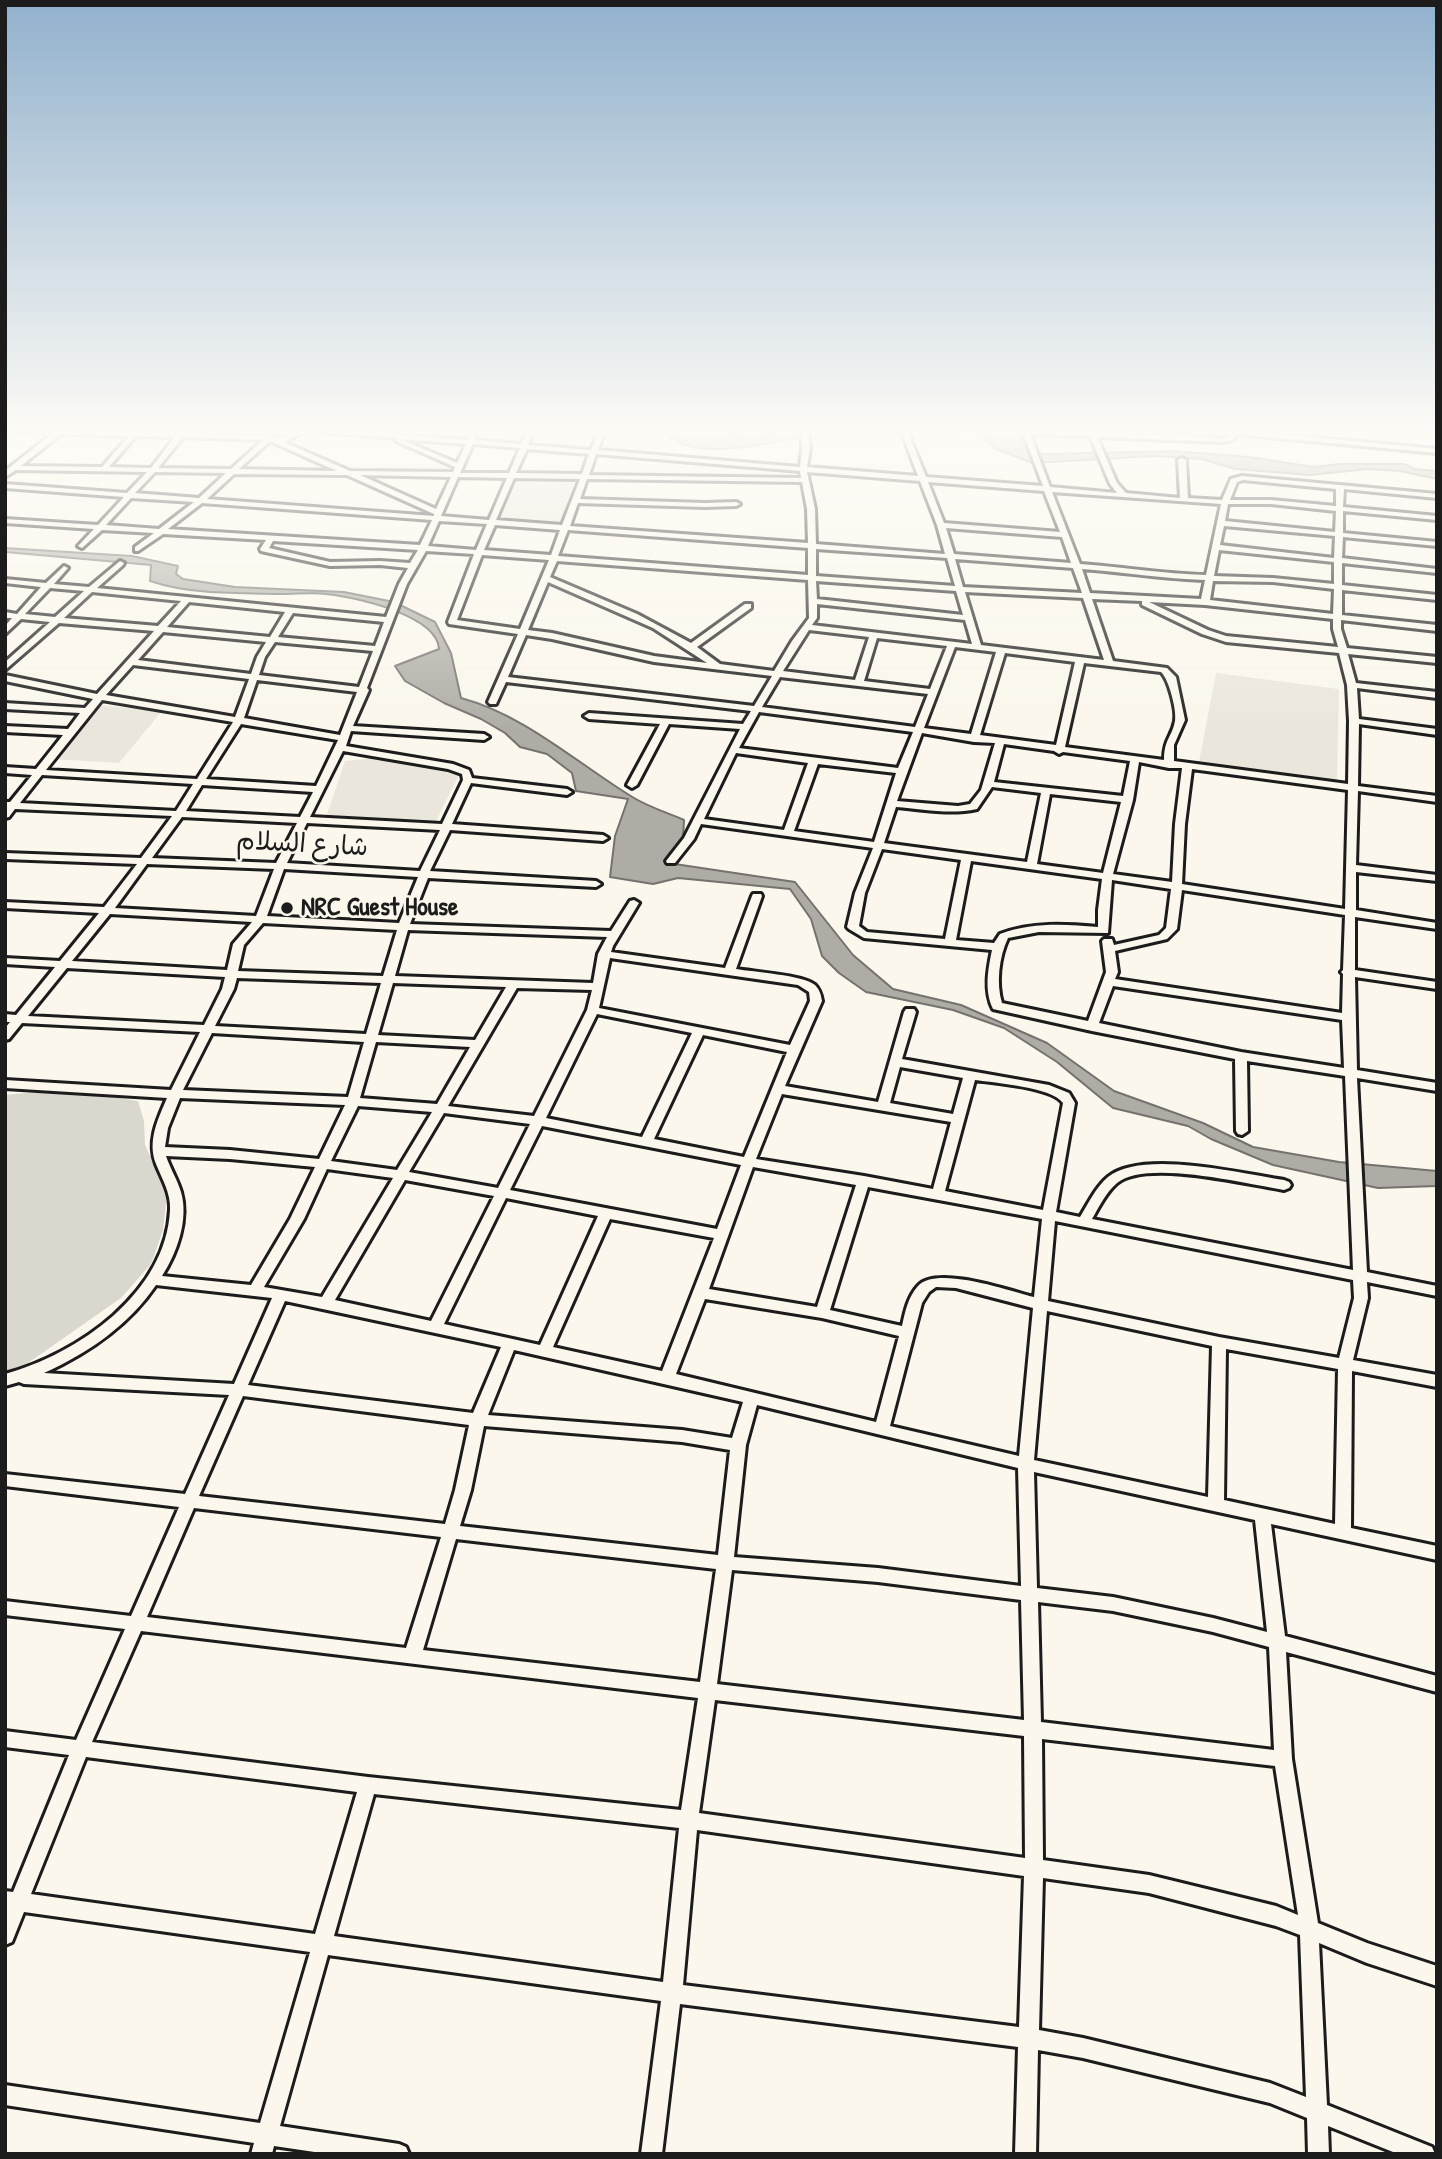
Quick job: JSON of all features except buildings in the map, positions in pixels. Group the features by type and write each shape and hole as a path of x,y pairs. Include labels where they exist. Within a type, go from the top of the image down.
{"street":[{"path":"82,546 95,531"},
{"path":"159,531 958,589 1205,602 1437,628"},
{"path":"138,549 163,531"},
{"path":"12,1379 53,1365 81,1349 155,1280 173,1240 177,1210 175,1187 159,1150 162,1129 234,974 235,953 239,944 261,918 280,866 320,789 364,690 376,649 432,531"},
{"path":"490,531 451,620 457,624 523,632 654,659 934,692"},
{"path":"493,702 564,531"},
{"path":"610,531 811,548 1134,570 1177,577 1210,576 1337,586 1437,598"},
{"path":"671,861 689,839 733,750 813,618 811,531"},
{"path":"943,531 977,648"},
{"path":"1012,531 1065,535"},
{"path":"1063,531 1109,663"},
{"path":"1205,602 1218,531"},
{"path":"1303,531 1437,544"},
{"path":"1338,531 1337,616 1342,649 1352,685 1354,721 1348,1074 1353,1114 1360,1276 1357,1319 1348,1342 1345,1363 1343,1531"},
{"path":"271,538 264,549 307,561 413,566"},
{"path":"1215,547 1437,572"},
{"path":"5,667 120,564"},
{"path":"5,631 64,568"},
{"path":"546,578 650,622 693,646 717,666"},
{"path":"5,581 389,620"},
{"path":"1125,598 1153,606 1194,628 1219,637 1437,660"},
{"path":"5,815 9,805 69,732 186,601"},
{"path":"814,601 969,618"},
{"path":"693,646 748,606"},
{"path":"5,1036 65,965 178,814 237,721 271,639 290,611"},
{"path":"5,615 376,649"},
{"path":"807,627 1159,669 1172,677 1180,720 1169,745 1169,765"},
{"path":"859,682 874,635"},
{"path":"952,645 902,771 854,912 855,930 864,935 997,947"},
{"path":"974,739 1001,652"},
{"path":"1059,751 1080,661"},
{"path":"131,662 364,690"},
{"path":"5,678 99,697 343,738 466,772 467,780 403,927 353,1102 297,1219 256,1290"},
{"path":"502,679 757,708 1059,751 1437,799"},
{"path":"1352,685 1437,695"},
{"path":"5,706 87,711"},
{"path":"589,716 746,727"},
{"path":"1354,721 1437,732"},
{"path":"632,785 666,722"},
{"path":"5,729 69,732"},
{"path":"343,738 484,737"},
{"path":"892,804 958,809 973,807 984,796 989,785 1000,743"},
{"path":"733,750 902,771"},
{"path":"1092,1027 1110,982 1111,948 1104,931 1108,877 1128,800 1135,760"},
{"path":"788,833 814,761"},
{"path":"1111,948 1150,941 1168,933 1174,921 1180,824 1187,767"},
{"path":"5,770 320,789"},
{"path":"467,780 567,792"},
{"path":"989,785 1128,800"},
{"path":"1031,867 1046,791"},
{"path":"9,805 446,827 603,838"},
{"path":"698,821 1108,877 1437,926"},
{"name":"شارع السلام","path":"5,856 280,866 596,884"},
{"path":"950,943 966,859"},
{"path":"1352,869 1437,878"},
{"path":"729,972 757,896"},
{"path":"436,1326 593,1010 604,954 612,934 634,903"},
{"path":"5,905 403,927 612,934"},
{"path":"1104,931 1074,928 1016,932 1004,936 997,947 993,988 997,1006 1241,1056 1437,1087"},
{"path":"604,954 800,982 813,988 817,994 747,1162 723,1235 667,1378"},
{"path":"5,961 234,974 598,987"},
{"path":"1348,972 1437,986"},
{"path":"1110,982 1348,1017"},
{"path":"326,1303 513,985"},
{"path":"593,1010 793,1049"},
{"path":"883,1106 910,1012"},
{"path":"5,1018 477,1044"},
{"path":"646,1142 699,1030"},
{"path":"1241,1056 1242,1131"},
{"path":"896,1062 1049,1090 1068,1100 1049,1216 1026,1464 1031,1593 1034,1867 1025,2154"},
{"path":"938,1194 970,1076"},
{"path":"5,1084 440,1107 540,1121 747,1162 938,1194 1437,1291"},
{"path":"778,1089 959,1119"},
{"path":"159,1150 236,1152 324,1163 504,1192 605,1215 723,1235"},
{"path":"1083,1223 1114,1179 1135,1170 1172,1168 1284,1185"},
{"path":"822,1313 864,1181"},
{"path":"544,1352 605,1215"},
{"path":"155,1280 256,1290 436,1326 1026,1464 1437,1553"},
{"path":"882,1429 919,1295 924,1287 934,1282 956,1283 1040,1304 1219,1342 1437,1381"},
{"path":"701,1293 822,1313 908,1333"},
{"path":"5,1935 12,1901 280,1296"},
{"path":"1216,1505 1219,1342"},
{"path":"413,1654 463,1490 478,1420 509,1344"},
{"path":"12,1379 239,1390 478,1420 682,1436 738,1445"},
{"path":"651,2154 673,1993 689,1820 725,1563 738,1445 751,1399"},
{"path":"5,1480 725,1563 801,1567 1031,1593 1161,1613 1437,1684"},
{"path":"1262,1514 1277,1644 1283,1759 1309,1928 1319,2154"},
{"path":"5,1608 413,1654 1033,1731 1283,1759"},
{"path":"5,1739 368,1785 689,1820 1149,1884 1247,1907 1309,1928 1367,1953 1437,1976"},
{"path":"264,2144 368,1785"},
{"path":"12,1901 673,1993 1027,2038 1083,2048 1270,2093 1424,2154"},
{"path":"5,2095 264,2144 399,2154"}],"shaded area":[{"path":"5,548 132,556 178,566 176,574 183,579 235,587 344,592 394,602 435,622 451,653 461,698 485,706 529,728 634,798 684,820 683,841 668,863 795,882 853,955 893,989 961,1005 1047,1043 1114,1091 1203,1123 1253,1147 1339,1162 1437,1171 1437,1186 1378,1188 1273,1165 1211,1139 1188,1126 1113,1108 1057,1062 1004,1028 953,1010 866,992 839,973 822,956 811,919 790,889 678,878 653,884 610,877 615,836 628,799 576,791 572,773 547,754 520,747 505,733 481,719 444,703 405,681 395,666 439,649 435,637 425,626 410,617 356,599 326,594 233,593 182,589 150,581 151,565 5,552"},
{"path":"1216,673 1339,689 1337,780 1199,762"},
{"path":"96,705 162,711 119,763 53,759"},
{"path":"377,758 454,770 459,775 435,823 326,817 345,761"},
{"path":"88,1093 138,1101 144,1121 145,1145 167,1194 163,1230 151,1264 121,1298 28,1363 5,1373 5,1095"}],"place":[{"name":"NRC Guest House","path":"287,908"}]}
